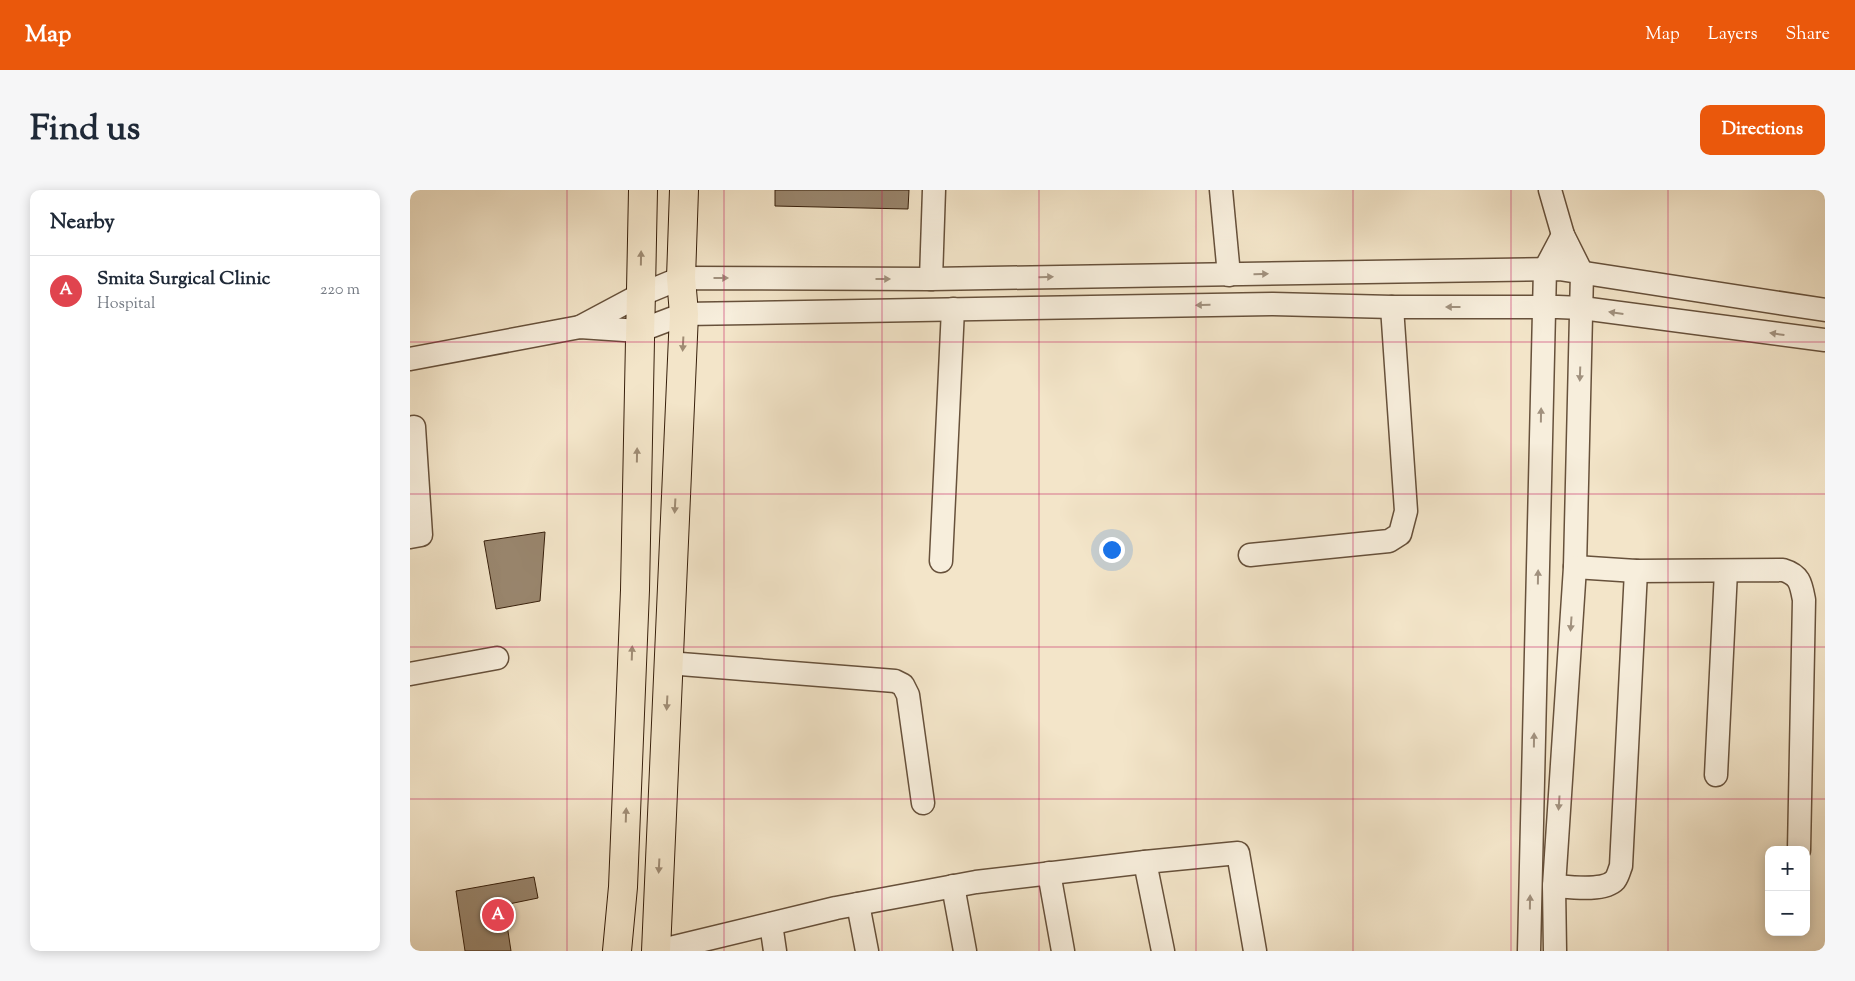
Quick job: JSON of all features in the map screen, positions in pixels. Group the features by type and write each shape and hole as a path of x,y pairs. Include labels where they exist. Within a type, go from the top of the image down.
{"main road":[{"path":"617,951 624,877 635,590 643,190"},
{"path":"657,951 684,314 681,278 684,190"}],"street":[{"path":"930,279 934,190"},
{"path":"1221,190 1229,275"},
{"path":"1550,190 1563,235 1582,273 1575,567 1554,886 1555,951"},
{"path":"1530,951 1544,269 1563,235"},
{"path":"580,327 640,295 681,278 930,279 1559,269 1825,310"},
{"path":"410,359 580,327 640,331 684,314 1273,304 1582,308 1825,340"},
{"path":"1250,555 1388,541 1400,534 1406,511 1392,307"},
{"path":"941,561 953,309"},
{"path":"410,428 414,427 421,535 410,537"},
{"path":"1575,567 1636,571 1783,570 1792,573 1798,579 1804,600 1799,846"},
{"path":"1554,886 1596,888 1610,884 1617,878 1621,866 1636,571"},
{"path":"1716,775 1726,571"},
{"path":"410,674 497,658"},
{"path":"668,663 895,681 903,685 908,695 923,803"},
{"path":"657,951 858,904 953,886 1049,873 1238,853 1254,951"},
{"path":"1145,862 1163,951"},
{"path":"1049,873 1063,951"},
{"path":"953,886 965,951"},
{"path":"858,904 867,951"},
{"path":"770,924 775,951"}],"building":[{"path":"775,190 909,190 908,209 775,206"},
{"path":"545,532 540,601 496,609 484,541"},
{"path":"534,877 538,898 504,905 511,951 465,951 456,891"}],"place":[{"name":"Smita Surgical Clinic","path":"498,915"}]}
